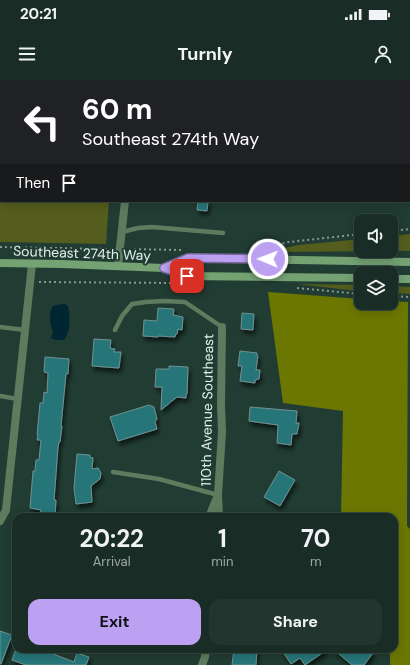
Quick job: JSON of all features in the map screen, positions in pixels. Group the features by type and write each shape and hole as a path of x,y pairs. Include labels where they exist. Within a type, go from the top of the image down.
{"main road":[{"name":"Southeast 274th Way","path":"164,268 188,258 410,262"},
{"name":"Southeast 274th Way","path":"0,263 164,268 187,276 354,278"},
{"path":"398,279 410,279"}],"street":[{"path":"118,266 125,202"},
{"path":"0,521 6,510 32,264"},
{"name":"110th Avenue Southeast","path":"219,513 218,495 222,432 222,327"},
{"name":"110th Avenue Southeast","path":"211,513 218,495"},
{"path":"202,665 206,653"}],"lane":[{"path":"122,232 138,228 152,227 223,232"},
{"path":"115,330 122,316 132,304 164,301 186,302 222,327"},
{"path":"0,327 25,330"},
{"path":"0,396 18,398"},
{"path":"113,472 159,479 218,495"}],"path":[{"path":"398,230 410,229"},
{"path":"253,249 289,242 354,235"},
{"path":"0,247 184,250"},
{"path":"398,296 410,297"}],"green space":[{"path":"0,202 109,202 106,244 0,242"},
{"path":"410,234 410,251 398,251 398,235"},
{"path":"354,240 354,251 265,252 299,245"},
{"path":"298,284 354,285 354,291"},
{"path":"398,286 410,287 410,294 398,293"},
{"path":"268,292 354,298 354,310 398,310 398,301 408,302 407,526 410,529 410,665 390,665 390,653 398,653 398,513 341,513 343,411 283,403"}],"water":[{"path":"65,304 68,306 69,315 68,332 64,340 53,339 51,338 53,332 50,322 51,309 53,306"}],"building":[{"path":"198,202 208,202 207,211 197,210"},
{"path":"158,308 174,309 173,315 183,317 182,330 178,329 175,337 143,336 144,320 157,321"},
{"path":"242,313 254,314 253,330 241,329"},
{"path":"94,339 111,340 110,348 115,349 114,352 121,352 119,368 92,366"},
{"path":"240,351 257,353 256,370 260,370 259,379 255,380 255,383 240,381 242,366 238,366"},
{"path":"45,357 69,359 68,374 66,374 60,442 58,447 54,500 56,500 55,513 41,513 41,510 30,508 33,471 35,471 36,460 39,460 41,440 37,440 40,403 43,403 44,392 47,393 48,373 44,372"},
{"path":"169,366 188,367 187,394 186,398 177,397 161,410 162,387 155,387 156,369 169,369"},
{"path":"149,405 154,407 157,419 155,422 157,429 118,441 110,417"},
{"path":"250,407 297,411 296,423 299,423 297,434 292,434 291,445 277,443 278,425 249,421"},
{"path":"77,454 90,455 90,457 93,458 92,469 98,468 101,473 100,479 91,486 92,502 76,504 74,488"},
{"path":"279,471 295,480 280,506 264,497"},
{"path":"0,631 12,635 1,664 0,664"},
{"path":"15,653 51,653 74,662 77,653 89,657 86,665 26,665 12,660"},
{"path":"234,653 257,653 256,665 232,665"},
{"path":"284,653 322,653 305,665 300,658 291,664"},
{"path":"338,653 373,653 364,665 352,665"}],"route":[{"path":"187,276 164,268 188,258 268,259"}]}
